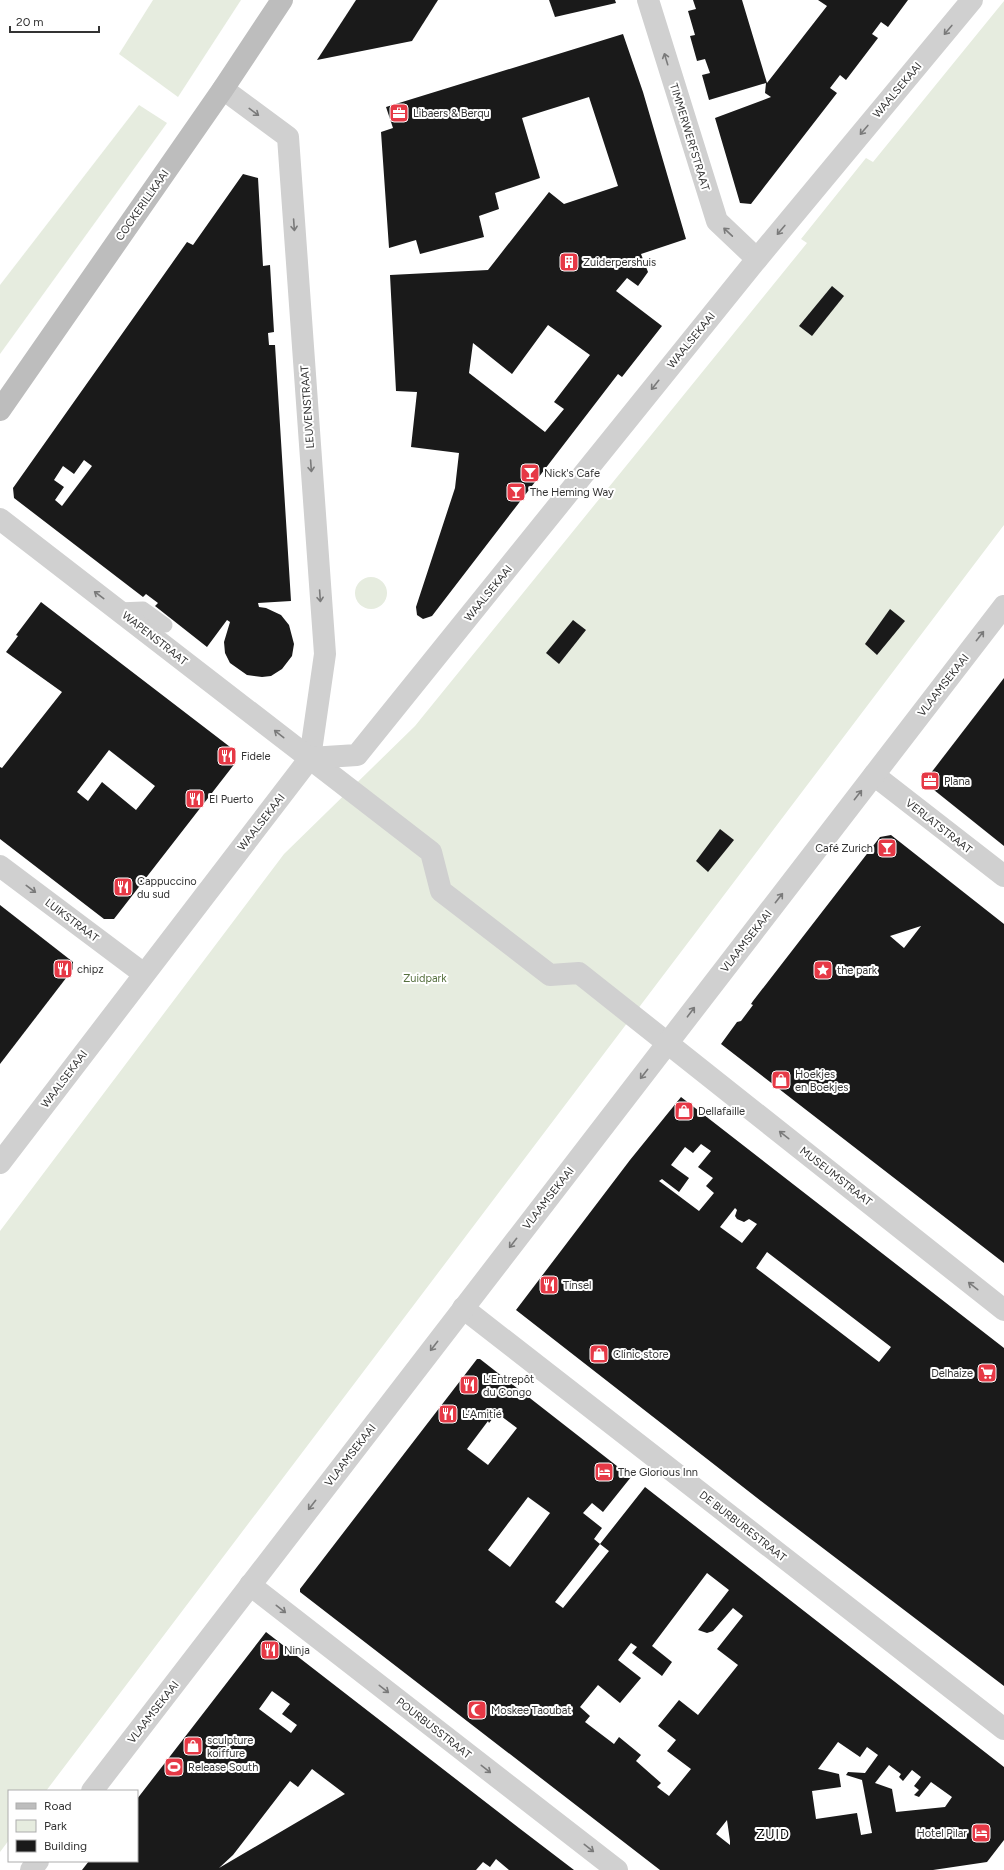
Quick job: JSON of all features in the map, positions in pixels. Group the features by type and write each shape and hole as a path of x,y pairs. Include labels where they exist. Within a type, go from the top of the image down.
{"street":[{"name":"COCKERILLKAAI","path":"0,410 223,89 282,0"},
{"name":"TIMMERWERFSTRAAT","path":"648,0 717,222 757,259"},
{"name":"WAALSEKAAI","path":"0,1163 310,758 357,755 757,259 972,0"},
{"name":"LEUVENSTRAAT","path":"223,89 288,137 325,654 310,758"},
{"name":"WAPENSTRAAT","path":"0,519 431,852 441,890 550,976 580,973 668,1043"},
{"name":"VLAAMSEKAAI","path":"93,1790 1004,606"},
{"name":"VERLATSTRAAT","path":"874,775 1004,876"},
{"name":"LUIKSTRAAT","path":"0,866 144,974"},
{"name":"MUSEUMSTRAAT","path":"668,1043 1004,1310"},
{"name":"DE BURBURESTRAAT","path":"463,1308 1004,1729"},
{"name":"POURBUSSTRAAT","path":"250,1585 617,1870"}],"lane":[{"path":"118,610 143,609 165,625"}],"green space":[{"path":"153,0 241,0 178,97 119,54"},
{"name":"Zuidpark","path":"1004,1 1004,525 47,1790 8,1790 8,1841 0,1852 0,1231 284,854 415,726 807,243 801,239 866,158 873,162"},
{"path":"139,105 167,123 0,354 0,285"},
{"path":"368,577 374,577 384,584 387,593 386,599 380,606 374,609 368,609 358,602 355,596 355,590 362,580"}],"building":[{"path":"356,0 438,0 412,41 317,60"},
{"path":"549,0 615,0 616,3 555,17"},
{"path":"693,0 742,0 767,83 827,6 818,0 908,0 888,27 881,22 872,34 878,38 846,80 840,75 830,88 837,93 751,204 740,203 715,118 771,97 765,93 766,83 709,100 702,75 710,73 705,59 697,61 690,36 695,35 688,11 696,9"},
{"path":"623,34 643,92 686,239 641,254 648,272 638,286 627,278 616,291 662,326 622,377 618,374 432,616 423,619 417,615 416,607 455,488 459,453 411,447 417,392 396,391 390,275 488,270 549,192 564,204 618,186 589,97 522,118 540,178 495,193 499,209 479,216 484,237 420,254 416,240 389,248 381,132 393,128 386,107","holes":["548,325 590,355 554,402 564,409 545,432 469,373 473,343 512,374"]},
{"path":"243,174 258,178 263,266 270,265 274,332 268,333 269,345 275,345 291,601 258,603 259,607 266,608 281,615 289,625 294,644 292,656 282,669 271,676 262,677 247,675 230,663 225,653 224,642 230,622 227,620 207,647 155,606 158,603 146,594 143,597 14,498 13,488 187,242 193,245","holes":["84,460 92,466 62,506 55,500 64,487 54,480 63,466 74,474"]},
{"path":"832,286 844,296 812,336 799,326"},
{"path":"41,602 234,750 236,762 114,919 104,919 0,839 0,767 2,768 62,692 6,652 18,636 16,635","holes":["109,750 155,786 136,810 102,782 88,801 77,792"]},
{"path":"890,609 905,621 877,655 865,644"},
{"path":"573,620 586,630 559,664 546,653"},
{"path":"1004,678 1004,846 924,782"},
{"path":"720,829 734,840 708,872 696,861"},
{"path":"891,835 1004,924 1004,1263 721,1044 737,1022 741,1021 753,1005 751,1004 753,1001 880,837","holes":["921,926 904,948 890,936"]},
{"path":"0,905 73,962 73,969 0,1064"},
{"path":"681,1097 1004,1348 1004,1686 761,1501 516,1310 630,1160","holes":["701,1144 711,1151 698,1167 713,1178 706,1186 714,1193 699,1211 659,1181 662,1179 679,1192 689,1178 671,1165 685,1147 693,1153","735,1208 737,1210 735,1216 737,1219 744,1222 749,1219 757,1224 742,1243 720,1227","767,1252 891,1347 879,1362 756,1268"]},
{"path":"477,1359 480,1359 631,1477 603,1512 592,1503 583,1513 602,1528 594,1539 600,1544 645,1487 1004,1767 1004,1840 987,1862 933,1870 660,1870 300,1592 300,1589","holes":["497,1413 517,1428 488,1465 467,1449 488,1421 489,1423","528,1497 550,1513 510,1567 488,1550","600,1544 609,1551 563,1608 555,1602","707,1573 729,1590 698,1630 707,1633 713,1631 733,1608 743,1616 717,1649 738,1665 698,1715 679,1700 658,1726 676,1740 667,1751 691,1769 669,1796 657,1787 661,1783 636,1761 641,1755 619,1737 614,1744 585,1722 590,1716 580,1707 598,1685 620,1703 641,1678 618,1660 631,1643 637,1647 632,1653 662,1676 672,1662 652,1646","838,1742 860,1757 867,1747 878,1755 865,1773 848,1772 846,1775 862,1780 872,1833 861,1835 857,1813 816,1819 812,1791 841,1787 839,1774 818,1769","889,1765 901,1774 899,1777 903,1781 912,1770 921,1777 914,1786 919,1790 914,1795 919,1797 931,1782 952,1797 945,1807 896,1812 892,1789 875,1783","727,1820 730,1841 730,1845 716,1834"]},
{"path":"266,1632 574,1870 509,1870 496,1859 490,1867 483,1862 476,1870 82,1870 88,1862 138,1862 138,1798","holes":["272,1691 290,1704 282,1714 297,1725 291,1733 259,1709","312,1769 345,1794 219,1868 233,1855 290,1781 298,1787"]}],"place":[{"name":"Libaers & Berqu","path":"399,113"},
{"name":"Zuiderpershuis","path":"569,262"},
{"name":"Nick's Cafe","path":"530,473"},
{"name":"The Heming Way","path":"516,492"},
{"name":"Fidele","path":"227,756"},
{"name":"Plana","path":"930,781"},
{"name":"El Puerto","path":"195,799"},
{"name":"Café Zurich","path":"887,848"},
{"name":"Cappuccino du sud","path":"123,887"},
{"name":"chipz","path":"63,969"},
{"name":"the park","path":"823,970"},
{"name":"Hoekjes en Boekjes","path":"781,1080"},
{"name":"Dellafaille","path":"684,1111"},
{"name":"Tinsel","path":"549,1285"},
{"name":"Clinic store","path":"599,1354"},
{"name":"Delhaize","path":"987,1373"},
{"name":"L’Entrepôt du Congo","path":"469,1385"},
{"name":"L’Amitié","path":"448,1414"},
{"name":"The Glorious Inn","path":"604,1472"},
{"name":"Ninja","path":"270,1650"},
{"name":"Moskee Taoubat","path":"477,1710"},
{"name":"sculpture koiffure","path":"193,1746"},
{"name":"Release South","path":"174,1767"},
{"name":"Hotel Pilar","path":"981,1833"}],"district":[{"name":"ZUID","path":"773,1834"}]}
